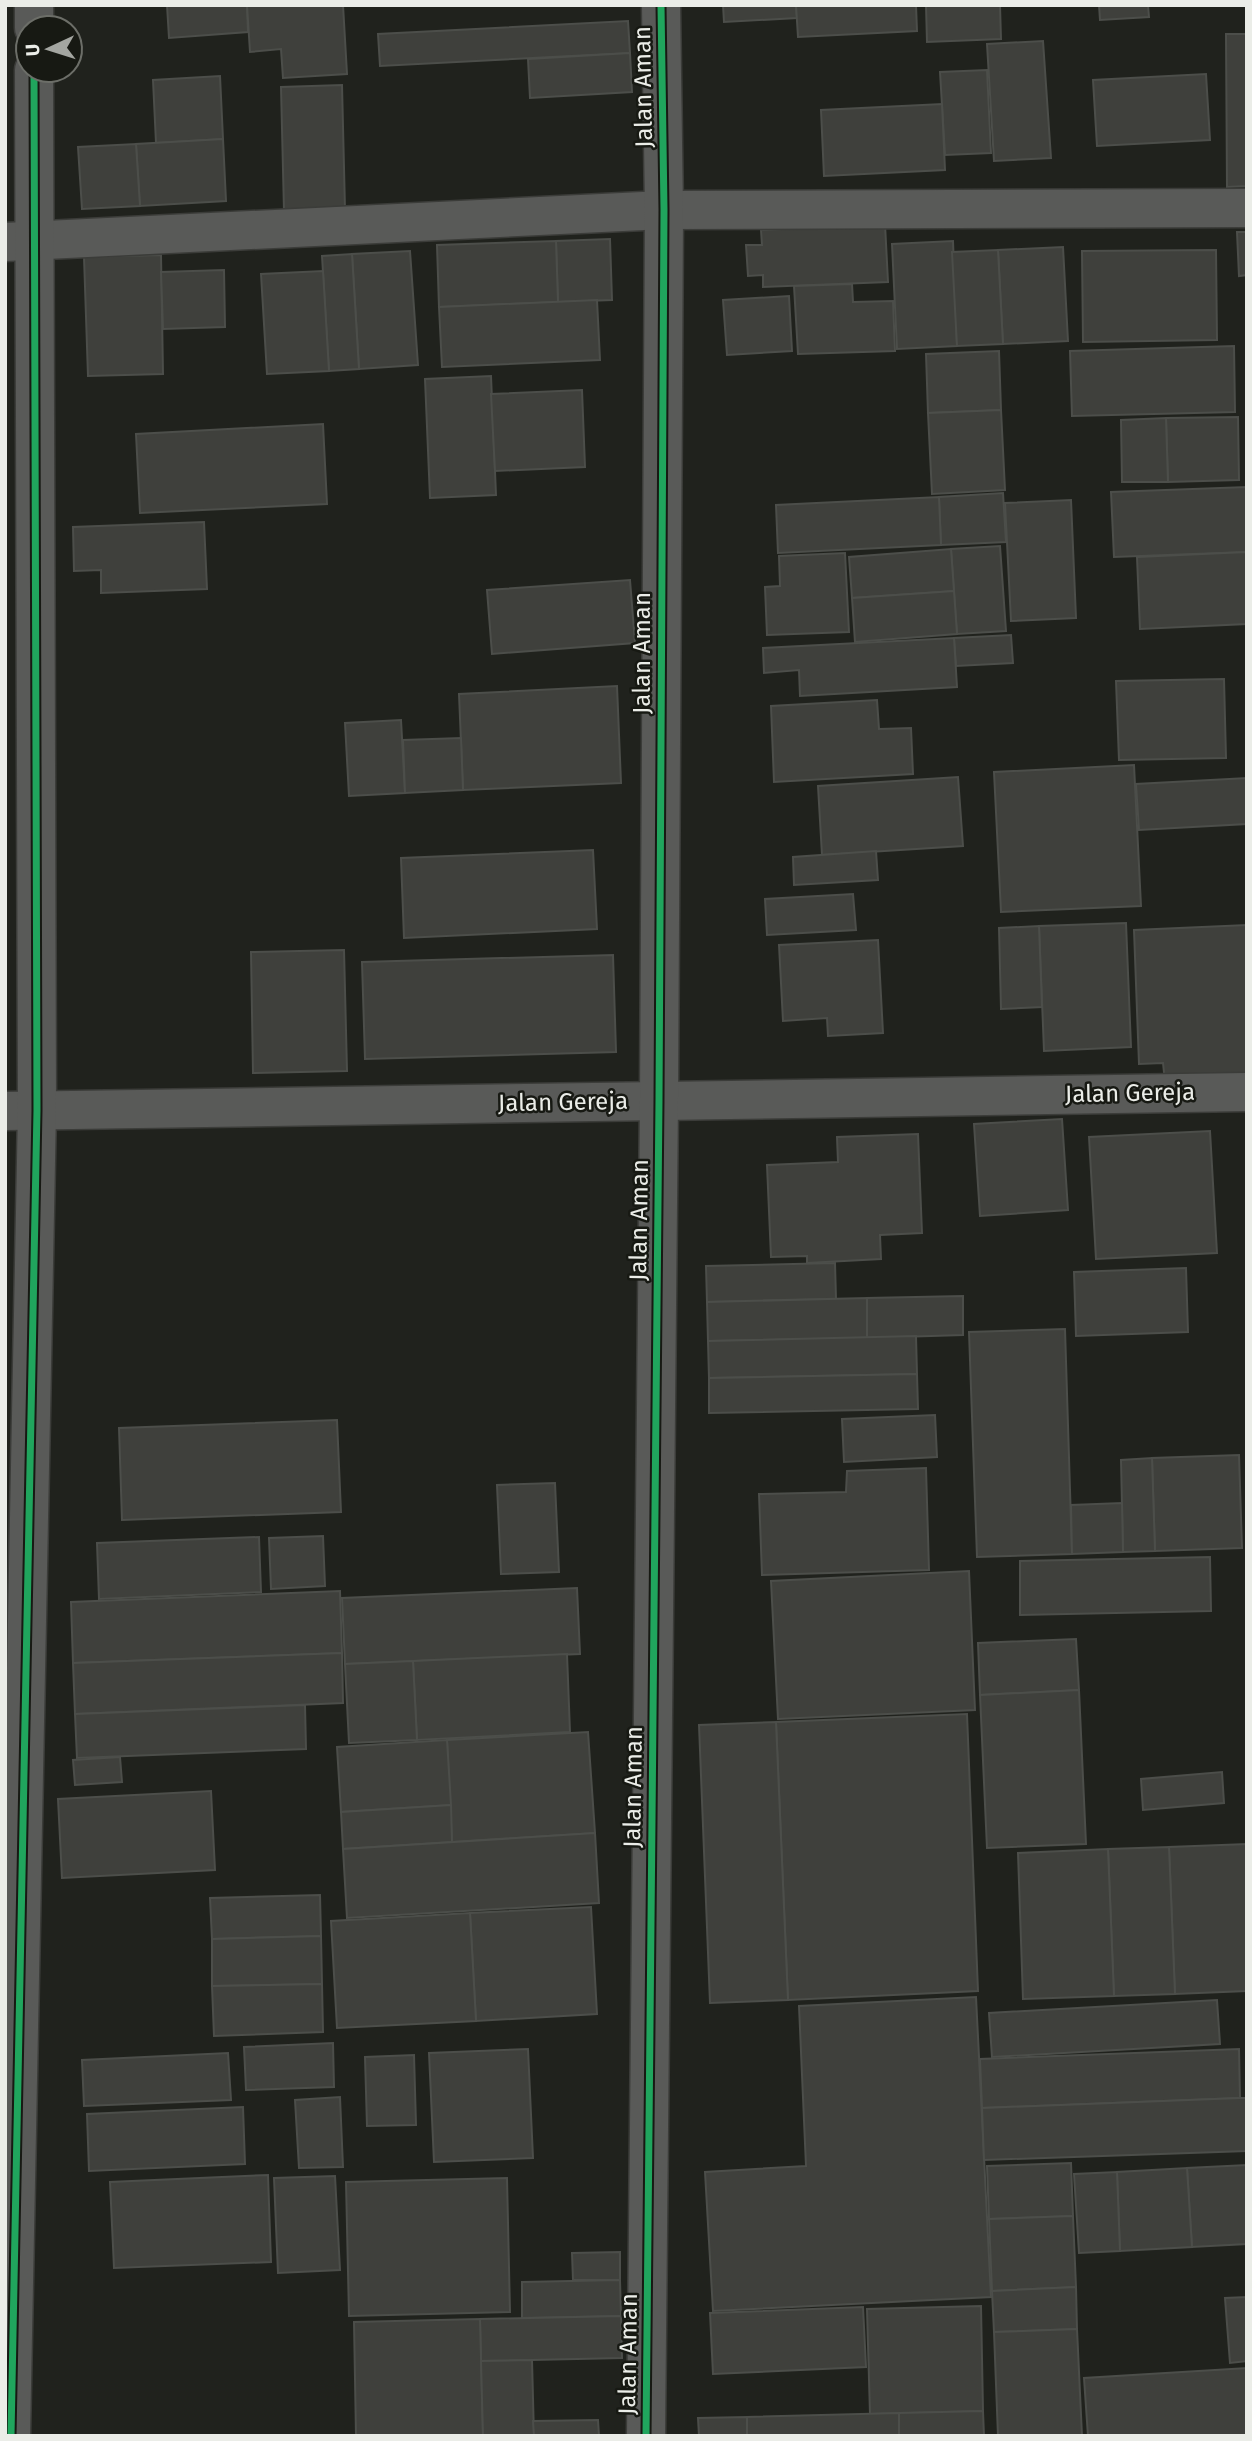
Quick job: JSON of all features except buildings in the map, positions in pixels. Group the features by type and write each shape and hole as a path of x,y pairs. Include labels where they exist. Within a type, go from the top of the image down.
{"street":[{"name":"Jalan Aman","path":"646,2436 659,1100 664,210 661,5"},
{"path":"11,2436 21,1111 21,241 33,84"},
{"path":"21,241 664,210 1247,208"},
{"name":"Jalan Gereja","path":"21,1111 1247,1092"}],"cycle path":[{"path":"646,2436 659,1100 664,210 661,5"},
{"path":"11,2436 37,1110 34,84"}]}
